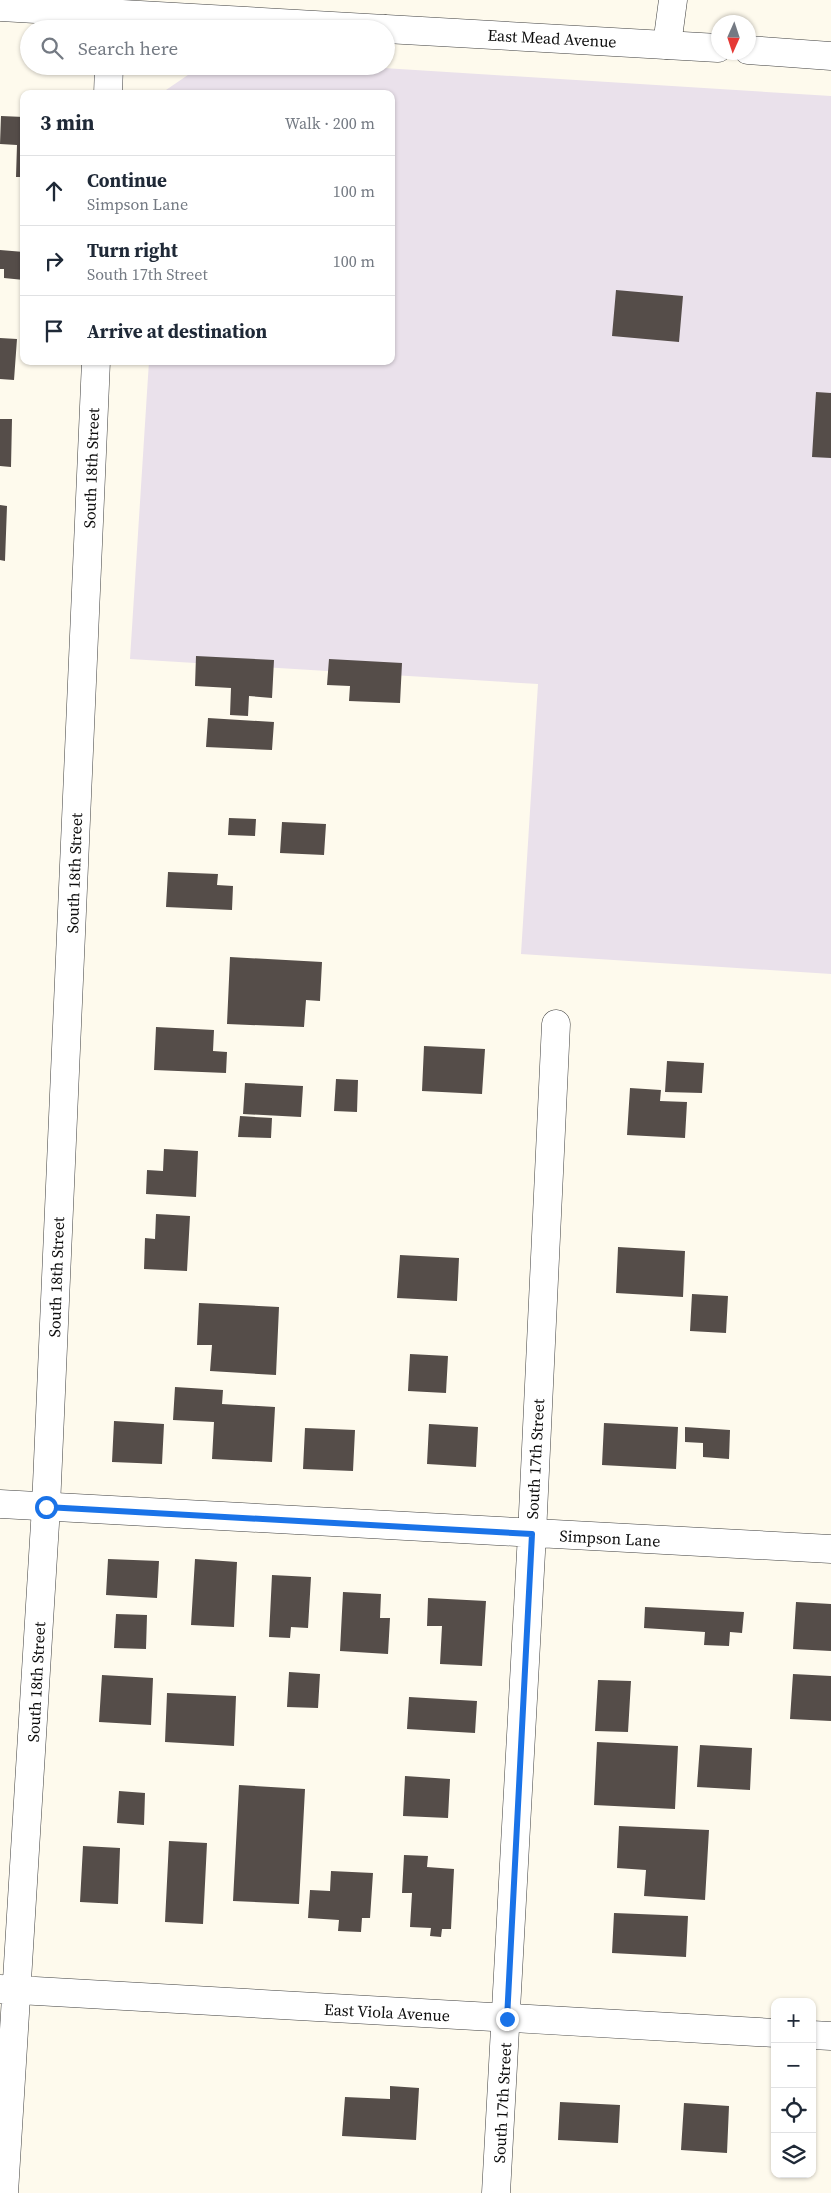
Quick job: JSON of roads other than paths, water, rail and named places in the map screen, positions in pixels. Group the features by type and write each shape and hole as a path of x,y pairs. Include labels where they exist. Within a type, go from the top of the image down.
{"street":[{"path":"668,45 673,0"},
{"name":"East Mead Avenue","path":"0,7 221,20"},
{"name":"East Mead Avenue","path":"395,30 711,48"},
{"path":"756,51 831,56"},
{"path":"108,90 109,75"},
{"name":"South 18th Street","path":"4,2193 9,1989 46,1507 96,365"},
{"name":"South 17th Street","path":"496,2193 532,1534 556,1024"},
{"name":"Simpson Lane","path":"0,1504 532,1534 831,1548"},
{"name":"East Viola Avenue","path":"9,1989 771,2033"},
{"path":"816,2035 831,2036"}]}
